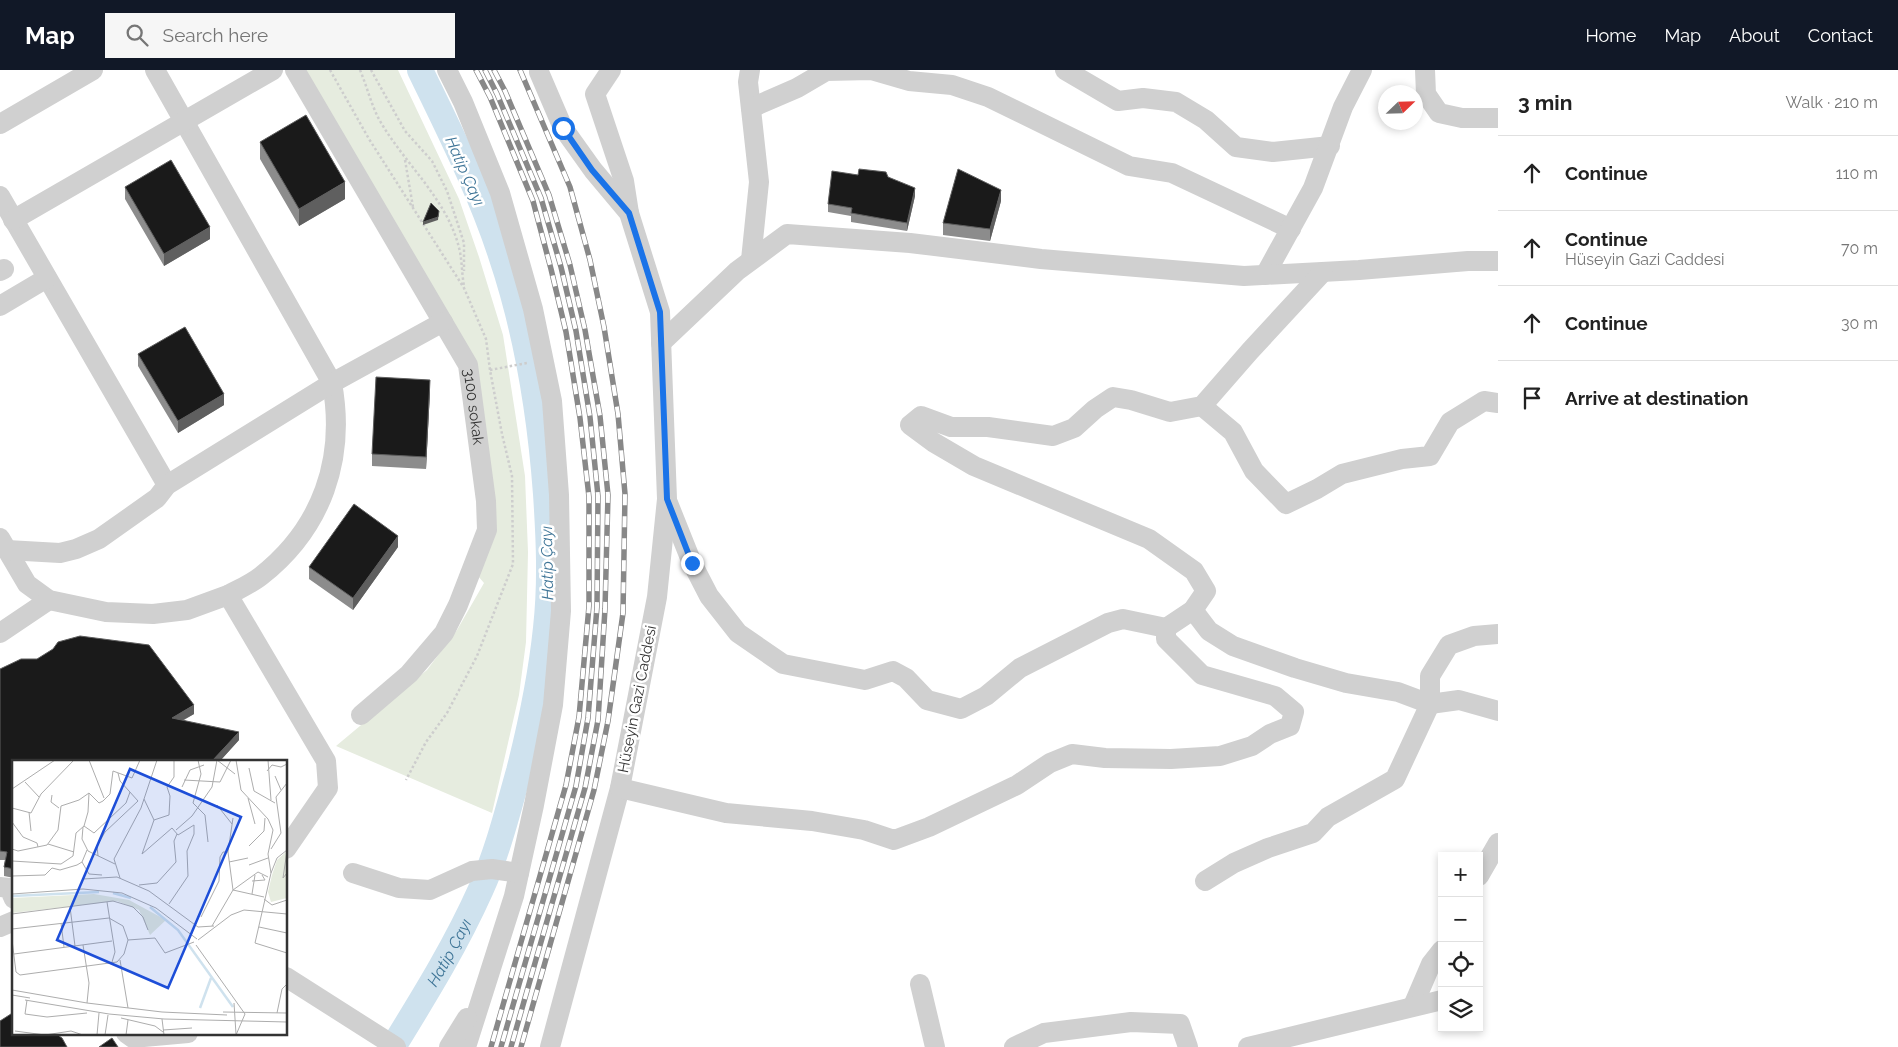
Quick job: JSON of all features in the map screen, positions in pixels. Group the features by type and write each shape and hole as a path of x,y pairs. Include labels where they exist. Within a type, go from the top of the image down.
{"street":[{"path":"0,124 93,70"},
{"path":"4,544 27,584 49,600 106,612 153,614 187,610 228,595 260,578 290,550 312,518 330,479 336,440 337,408 332,383 155,70"},
{"path":"13,220 273,70"},
{"name":"3100 sokak","path":"295,70 468,364 486,501 487,530 458,605 444,632 409,674 361,715"},
{"path":"447,70 463,102 500,193 533,309 552,401 559,495 561,610 553,705 514,896 466,1047"},
{"path":"611,70 595,94 624,181 629,213"},
{"path":"750,70 748,82 759,182 751,260"},
{"path":"751,108 797,88 826,71 871,70 909,81 952,85 988,97 1129,166 1172,173 1290,229"},
{"path":"1065,70 1118,101 1143,98 1176,102 1206,120 1236,147 1273,152 1330,146"},
{"path":"1265,274 1313,188 1343,107 1362,70"},
{"path":"1425,70 1426,94 1439,113 1462,118 1498,118"},
{"path":"539,72 563,128 592,170 629,213"},
{"path":"0,196 46,278 82,322 167,484"},
{"name":"Hüseyin Gazi Caddesi","path":"550,1047 620,788 657,598 667,499 660,312 629,213"},
{"path":"661,343 737,271 786,234 910,243 1041,259 1244,276 1498,260"},
{"path":"667,499 692,563 709,596 738,633 783,664 865,680 893,671 906,678 927,700 961,709 986,696 1020,668 1108,623 1123,619 1166,628 1193,610 1206,591 1194,571 1149,539 974,466 910,425 921,416 951,427 988,427 1053,436 1074,428 1095,409 1113,397 1131,400 1170,412 1202,406 1323,272"},
{"path":"0,306 46,278"},
{"path":"4,544 60,554 99,539 157,498 167,484 332,383 443,322"},
{"path":"1202,406 1233,432 1254,471 1286,504 1342,474 1402,459 1430,456 1450,422 1484,401 1498,403"},
{"path":"228,595 326,761 328,788 288,846"},
{"path":"0,633 49,600"},
{"path":"1193,610 1209,632 1233,646 1295,668 1338,681 1398,692 1430,704 1459,700 1498,711"},
{"path":"620,788 726,812 812,821 864,830 894,840 929,827 1017,785 1050,763 1072,754 1106,758 1171,760 1220,756 1252,746 1270,734 1290,726 1294,712 1275,696 1202,675 1166,639 1166,628"},
{"path":"1206,881 1234,863 1313,833 1328,817 1395,779 1430,704 1430,676 1449,645 1474,636 1498,634"},
{"path":"1483,869 1498,843"},
{"path":"353,873 399,888 430,890 482,870 519,873"},
{"path":"0,887 8,888 12,895"},
{"path":"0,927 12,922"},
{"path":"1413,1006 1431,964 1438,955"},
{"path":"288,978 396,1047"},
{"path":"920,984 936,1047"},
{"path":"449,1047 483,994"},
{"path":"1248,1047 1438,1001"},
{"path":"1014,1047 1044,1033 1131,1022 1180,1024 1188,1047"},
{"path":"127,1034 133,1038 177,1034"}],"path":[{"path":"330,70 369,139 464,288 486,339 502,434 512,476 513,564 477,656 447,713 426,742 406,780"},
{"path":"360,70 372,105 382,125 404,159 434,195 452,228 460,251 464,288"},
{"path":"371,70 405,131 432,161 446,191 464,243 464,288"},
{"path":"404,159 413,208"},
{"path":"490,370 533,362"}],"shaded area":[{"path":"302,70 398,70 459,199 503,335 525,476 528,552 526,642 519,695 492,813 336,746 427,670 457,630 484,583 478,576 479,390"}],"building":[{"path":"306,115 345,182 299,209 260,142"},
{"path":"171,160 210,227 164,254 125,187"},
{"path":"859,169 886,172 888,177 915,188 907,223 851,213 852,208 828,204 832,171 858,175"},
{"path":"958,169 1001,190 990,229 943,223"},
{"path":"431,203 439,211 438,217 423,222"},
{"path":"185,327 224,394 178,421 138,354"},
{"path":"376,377 430,380 426,457 372,454"},
{"path":"354,504 398,536 353,598 309,567"},
{"path":"80,636 149,645 194,705 172,718 239,732 213,760 12,760 12,869 4,867 7,852 0,851 0,669 21,659 37,659 53,649 58,642"},
{"path":"12,1013 12,1034 58,1034 67,1047 0,1047 0,1021"},
{"path":"112,1038 118,1047 99,1047"}],"waterway":[{"name":"Hatip Çayı","path":"393,1047 451,950 493,860 519,771 531,718 544,646 549,594 549,544 540,433 531,373 518,313 501,255 484,208 420,70"}],"railway":[{"path":"476,70 490,97 533,201 551,269 566,332 580,418 589,497 589,606 579,717 566,785 491,1047"},
{"path":"485,70 541,198 561,267 576,331 590,417 598,496 597,607 588,718 576,786 501,1047"},
{"path":"494,70 505,91 549,195 570,265 585,330 600,416 608,495 605,609 598,720 585,788 511,1047"},
{"path":"520,70 570,187 590,260 604,327 618,414 625,494 623,613 608,721 594,790 521,1047"}],"route":[{"path":"563,128 592,170 629,213 660,312 667,499 692,563"}]}
